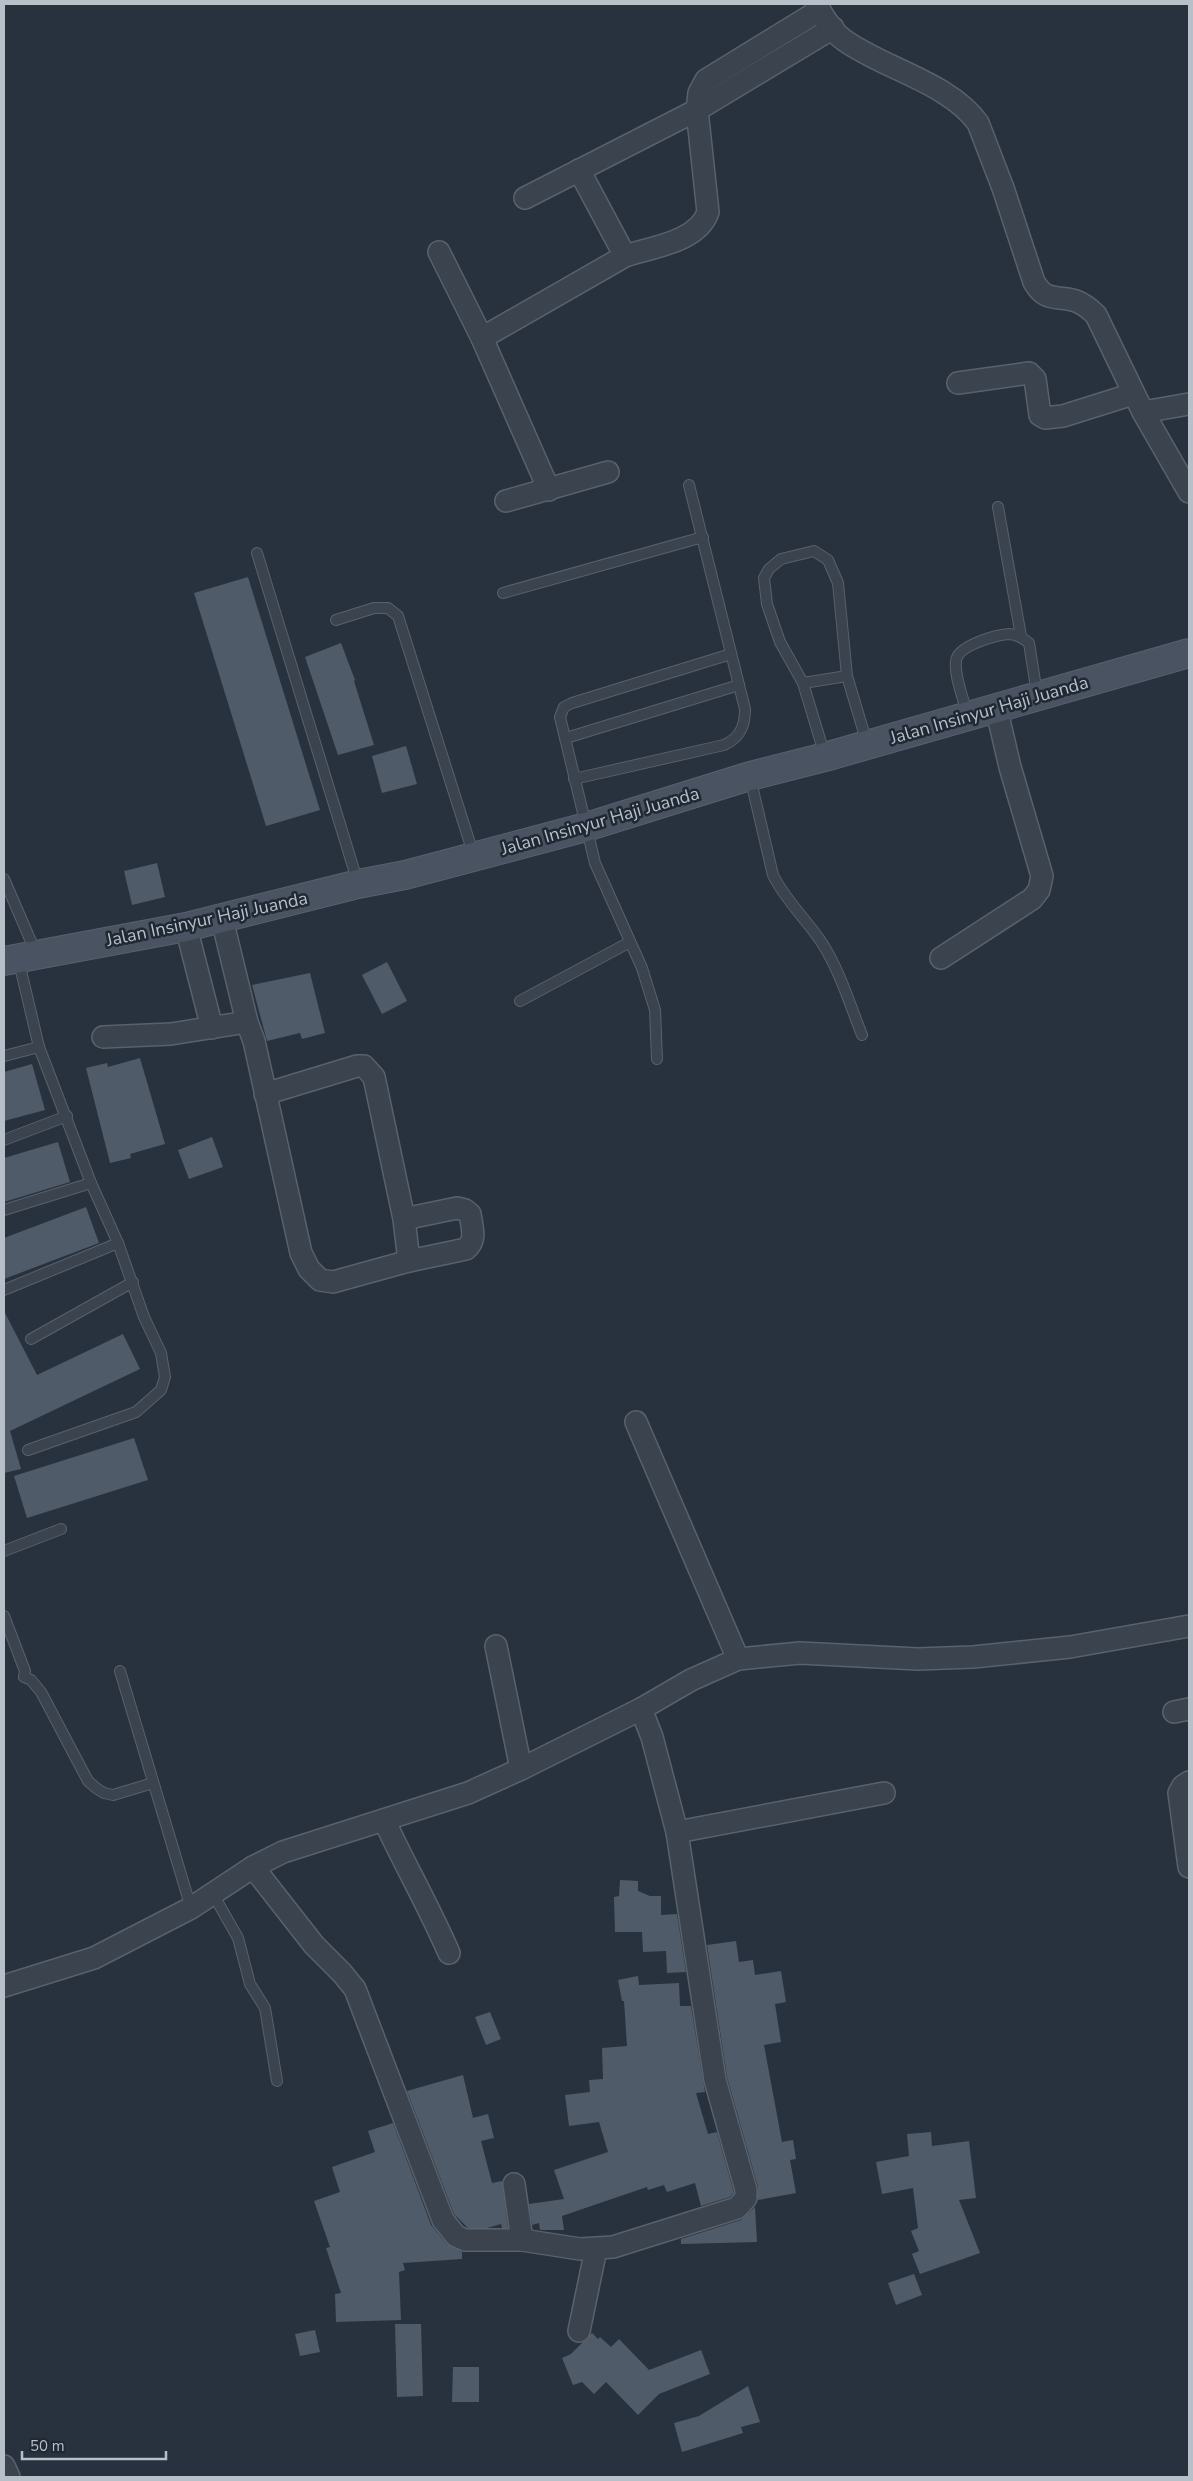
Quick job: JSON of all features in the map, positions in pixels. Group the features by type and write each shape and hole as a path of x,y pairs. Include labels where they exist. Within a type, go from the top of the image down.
{"main road":[{"name":"Jalan Insinyur Haji Juanda","path":"19,958 186,927 358,884 405,876 586,827 750,776 825,757 1189,653"}],"street":[{"path":"482,338 625,256 691,235 705,221 708,212 697,110 701,86 706,80 818,7 832,28 844,40 953,99 978,122 1039,292 1050,298 1075,301 1086,305 1096,315 1138,403 1189,492"},
{"path":"525,198 697,110 832,28"},
{"path":"579,170 625,256"},
{"path":"439,252 482,338 549,490"},
{"path":"958,383 1030,373 1035,379 1040,416 1045,418 1138,403 1189,404"},
{"path":"506,501 608,472"},
{"path":"941,958 1032,899 1039,890 1042,876 1010,768 996,707"},
{"path":"222,919 266,1094 301,1253 309,1269 320,1280 334,1282 409,1261 466,1249 472,1244 474,1238 470,1214 457,1208 404,1219"},
{"path":"186,927 212,1028"},
{"path":"102,1037 148,1036 247,1022"},
{"path":"266,1094 358,1066 364,1066 370,1070 374,1077 404,1219 409,1261"},
{"path":"636,1422 738,1659"},
{"path":"4,1986 94,1958 191,1908 253,1868 293,1848 468,1793 521,1769 641,1709 691,1680 738,1659 800,1653 918,1659 973,1657 1070,1647 1189,1626"},
{"path":"496,1646 521,1769"},
{"path":"253,1868 314,1945 355,1989 443,2220 456,2236 465,2240 522,2240 552,2246 596,2249 613,2248 736,2208 746,2198 746,2190 715,2080 677,1832 652,1737 641,1709"},
{"path":"1189,1782 1183,1786 1179,1793 1189,1857"},
{"path":"677,1832 884,1793"},
{"path":"384,1820 404,1864 428,1906 449,1953"},
{"path":"514,2184 522,2240"},
{"path":"579,2332 596,2249"},
{"path":"4,2466 9,2477"}],"lane":[{"path":"574,779 724,745 735,740 742,730 745,717 739,685 689,485"},
{"path":"998,507 1021,636"},
{"path":"503,593 703,537"},
{"path":"825,757 803,683 780,642 767,604 764,578 769,569 781,559 814,551 828,560 838,583 846,676 867,744"},
{"path":"257,553 358,884"},
{"path":"336,620 374,608 388,608 398,616 474,856"},
{"path":"968,715 957,671 956,661 958,653 966,647 1009,634 1021,636 1030,643 1037,696"},
{"path":"657,1059 655,1010 642,968 595,863 560,717 564,707 572,703 732,654"},
{"path":"803,683 846,676"},
{"path":"566,738 739,685"},
{"path":"750,776 773,875 779,887 823,944 862,1035"},
{"path":"4,878 19,958 39,1047 91,1182 118,1243 144,1317 161,1353 165,1377 161,1390 136,1412 28,1450"},
{"path":"520,1001 630,942"},
{"path":"4,1056 39,1047"},
{"path":"4,1140 67,1116"},
{"path":"4,1210 91,1182"},
{"path":"4,1290 118,1243"},
{"path":"31,1339 132,1282"},
{"path":"4,1551 61,1529"},
{"path":"4,1616 25,1671 24,1676 31,1680 42,1692 88,1781 104,1793 113,1795 153,1783"},
{"path":"120,1671 191,1908"},
{"path":"213,1894 243,1948 245,1971 250,1984 265,2008 277,2081"}],"building":[{"path":"248,577 320,810 266,826 194,593"},
{"path":"341,643 355,680 374,745 338,755 305,657"},
{"path":"406,746 417,784 382,793 372,756"},
{"path":"157,863 165,897 132,905 124,871"},
{"path":"387,962 407,1001 382,1014 362,975"},
{"path":"310,973 325,1033 302,1039 300,1033 267,1041 252,985"},
{"path":"140,1058 165,1144 130,1154 131,1158 110,1163 86,1068 107,1063 108,1067"},
{"path":"32,1064 45,1110 4,1121 4,1072"},
{"path":"212,1137 223,1167 189,1179 178,1150"},
{"path":"58,1142 70,1182 4,1202 4,1158"},
{"path":"86,1207 99,1243 4,1279 4,1238"},
{"path":"4,1311 37,1375 123,1334 140,1369 10,1431 21,1469 4,1473"},
{"path":"134,1438 148,1480 27,1518 14,1476"},
{"path":"620,1880 638,1881 638,1891 650,1896 661,1896 661,1915 677,1914 686,1972 667,1973 666,1951 643,1952 642,1932 615,1932 614,1897 619,1896"},
{"path":"736,1941 739,1962 753,1960 755,1975 781,1971 786,2002 775,2004 781,2042 764,2045 782,2142 793,2140 796,2159 790,2160 796,2193 758,2200 758,2187 727,2077 707,1945"},
{"path":"638,1976 639,1985 679,1983 680,2006 691,2006 705,2092 696,2093 708,2134 717,2132 734,2193 730,2197 701,2206 695,2183 667,2192 664,2185 648,2190 647,2187 562,2216 564,2230 540,2230 539,2223 532,2225 529,2204 564,2199 554,2170 608,2152 599,2122 569,2126 565,2095 590,2092 589,2080 603,2079 602,2048 627,2046 624,2001 622,2001 618,1980"},
{"path":"490,2012 501,2039 486,2045 475,2017"},
{"path":"463,2075 473,2118 488,2114 494,2138 481,2141 492,2183 502,2181 508,2228 502,2228 501,2224 487,2228 468,2228 454,2214 407,2091"},
{"path":"393,2123 431,2225 447,2244 462,2252 462,2259 403,2263 405,2270 399,2272 401,2320 336,2322 335,2294 341,2293 326,2248 330,2247 314,2201 340,2192 332,2167 375,2152 368,2131"},
{"path":"931,2132 932,2146 969,2141 976,2198 959,2200 980,2253 920,2274 912,2254 919,2251 911,2231 918,2228 913,2188 882,2194 876,2162 909,2156 907,2134"},
{"path":"755,2207 757,2242 681,2244 681,2239 741,2220"},
{"path":"914,2274 922,2295 896,2305 888,2283"},
{"path":"395,2324 421,2324 423,2396 397,2397"},
{"path":"315,2330 320,2352 300,2356 295,2334"},
{"path":"592,2333 598,2339 600,2337 611,2347 619,2339 649,2370 701,2350 710,2374 659,2394 638,2415 606,2382 594,2394 582,2382 573,2385 562,2358 571,2354"},
{"path":"453,2367 479,2367 479,2402 452,2402"},
{"path":"748,2386 760,2422 741,2427 743,2433 682,2452 674,2423 699,2416"}]}
